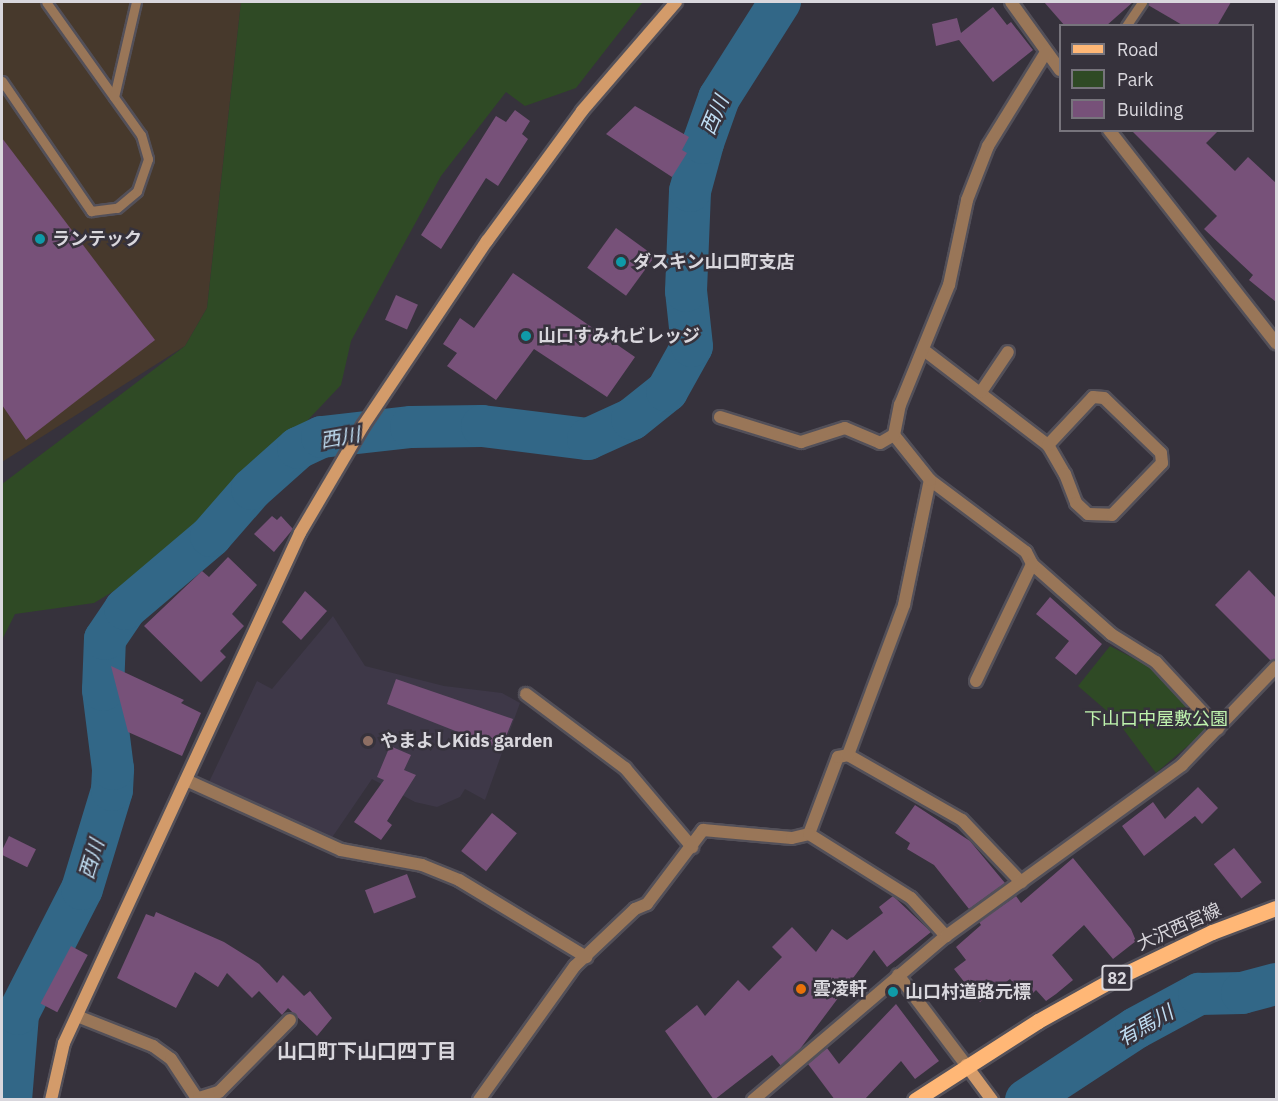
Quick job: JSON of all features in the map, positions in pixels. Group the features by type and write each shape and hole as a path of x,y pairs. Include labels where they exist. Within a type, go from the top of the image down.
{"main road":[{"name":"大沢西宮線","path":"915,1100 966,1065 1038,1021 1161,955 1276,908"}],"street":[{"path":"51,1100 64,1043 300,533 363,426 487,241 582,111 676,2"},
{"path":"1011,2 1059,69"},
{"path":"720,417 801,441 844,428 880,443 894,435 900,405 925,351 949,285 967,200 988,147 1046,52"},
{"path":"1111,132 1276,343"},
{"path":"925,351 1048,445 1065,474 1076,503 1088,514 1112,515 1162,463 1161,453 1104,398 1093,397 1048,445"},
{"path":"981,393 1008,352"},
{"path":"894,435 930,480 1026,552 1032,564 1111,634 1156,662 1218,729"},
{"path":"848,756 904,605 930,480"},
{"path":"976,681 1032,564"},
{"path":"753,1100 945,936 1182,765 1276,667"},
{"path":"526,694 625,768 692,847"},
{"path":"809,834 838,757 848,756 962,820 1021,882"},
{"path":"186,780 341,850 422,865 459,880 586,957"},
{"path":"479,1100 586,957 635,909 647,904 703,830 792,838 809,834 911,898 945,936"},
{"path":"898,975 992,1100"},
{"path":"77,1016 153,1046 171,1059 198,1099 219,1092 290,1020"}],"lane":[{"path":"2,81 91,211 117,208 137,191 148,159 141,135 46,2"},
{"path":"114,97 136,2"},
{"path":"1127,24 1142,2"}],"shaded area":[{"path":"2,2 241,2 207,308 185,346 2,462"},
{"name":"やまよしKids garden","path":"333,616 365,666 444,686 502,693 520,703 485,800 465,789 460,797 437,807 415,802 372,779 331,839 209,782 257,681 272,689"}],"green space":[{"path":"241,2 643,2 576,88 525,106 506,92 441,176 351,341 341,385 288,441 248,470 152,568 94,603 15,614 2,640 2,484 185,346 207,308"},
{"name":"下山口中屋敷公園","path":"1110,646 1152,668 1205,725 1205,731 1156,773 1115,718 1078,686"}],"building":[{"path":"1044,2 1133,2 1108,24 1063,24"},
{"path":"1149,2 1231,2 1218,24 1181,24 1148,5"},
{"path":"993,7 1007,25 1011,22 1033,50 993,82 959,40 936,46 932,24 957,18 961,33"},
{"path":"635,106 689,137 682,150 687,153 672,177 606,134"},
{"path":"515,110 530,121 522,134 528,139 498,186 486,178 441,249 421,235 496,116 506,122"},
{"path":"1133,132 1217,132 1206,143 1235,171 1248,157 1276,183 1276,302 1249,280 1253,275 1204,229 1217,216"},
{"name":"ランテック","path":"2,138 155,340 26,440 2,405"},
{"name":"ダスキン山口町支店","path":"616,228 655,256 626,296 587,268"},
{"name":"山口すみれビレッジ","path":"513,273 635,357 607,397 534,349 496,400 447,366 457,353 443,344 460,318 474,328"},
{"path":"396,295 418,305 407,329 385,320"},
{"path":"272,516 277,520 281,516 293,529 274,552 254,534"},
{"path":"228,557 257,585 232,614 244,626 220,651 226,657 201,682 144,626 202,571 209,577"},
{"path":"1249,570 1276,598 1276,659 1271,661 1215,605"},
{"path":"305,591 327,611 301,640 282,622"},
{"path":"1050,597 1102,644 1076,675 1055,658 1069,641 1036,614"},
{"path":"111,666 184,700 181,703 201,713 182,756 128,732"},
{"path":"396,679 513,719 501,749 387,704"},
{"path":"390,746 411,755 404,770 416,775 387,821 392,825 381,840 354,822 384,780 377,777"},
{"path":"1198,787 1218,808 1202,824 1195,816 1144,856 1122,826 1153,802 1165,819"},
{"path":"915,805 970,841 1005,883 969,909 934,865 907,849 910,843 895,833"},
{"path":"492,813 517,833 486,871 461,851"},
{"path":"9,836 36,849 27,867 2,855"},
{"path":"1234,848 1262,882 1241,899 1214,864"},
{"path":"1073,858 1131,929 1136,941 1113,959 1084,925 1052,955 1073,980 1056,994 1046,1001 1036,990 1028,998 1010,979 980,1002 954,969 966,960 956,947 981,925 979,922 1016,896 1021,903"},
{"path":"407,874 416,897 374,913 365,890"},
{"path":"893,896 931,932 887,967 874,950 800,1049 781,1066 772,1055 714,1100 665,1031 697,1005 705,1016 738,980 749,991 782,957 772,947 792,927 816,952 832,929 847,940 883,913 879,907"},
{"path":"156,912 224,942 259,964 277,983 283,975 304,996 310,991 332,1018 317,1036 288,1008 282,1015 259,991 252,998 227,973 218,987 195,972 176,1008 117,978 146,914 154,917"},
{"path":"71,946 88,955 57,1012 40,1003"},
{"path":"896,1004 939,1061 915,1079 901,1061 864,1100 835,1100 808,1064 827,1048 839,1064"}],"waterway":[{"name":"西川","path":"11,1100 18,1014 82,889 112,790 113,769 103,690 105,639 125,609 211,536 252,489 298,448 322,437 411,427 482,426 588,439 632,419 667,391 692,346 686,291 690,191 703,143 719,98 780,2"},
{"name":"有馬川","path":"1026,1100 1136,1028 1199,994 1242,993 1276,984"}],"place":[{"name":"ランテック","path":"40,239"},
{"name":"ダスキン山口町支店","path":"621,262"},
{"name":"山口すみれビレッジ","path":"526,336"},
{"name":"やまよしKids garden","path":"368,741"},
{"name":"雲凌軒","path":"801,989"},
{"name":"山口村道路元標","path":"893,992"}],"district":[{"name":"山口町下山口四丁目","path":"367,1050"}]}
